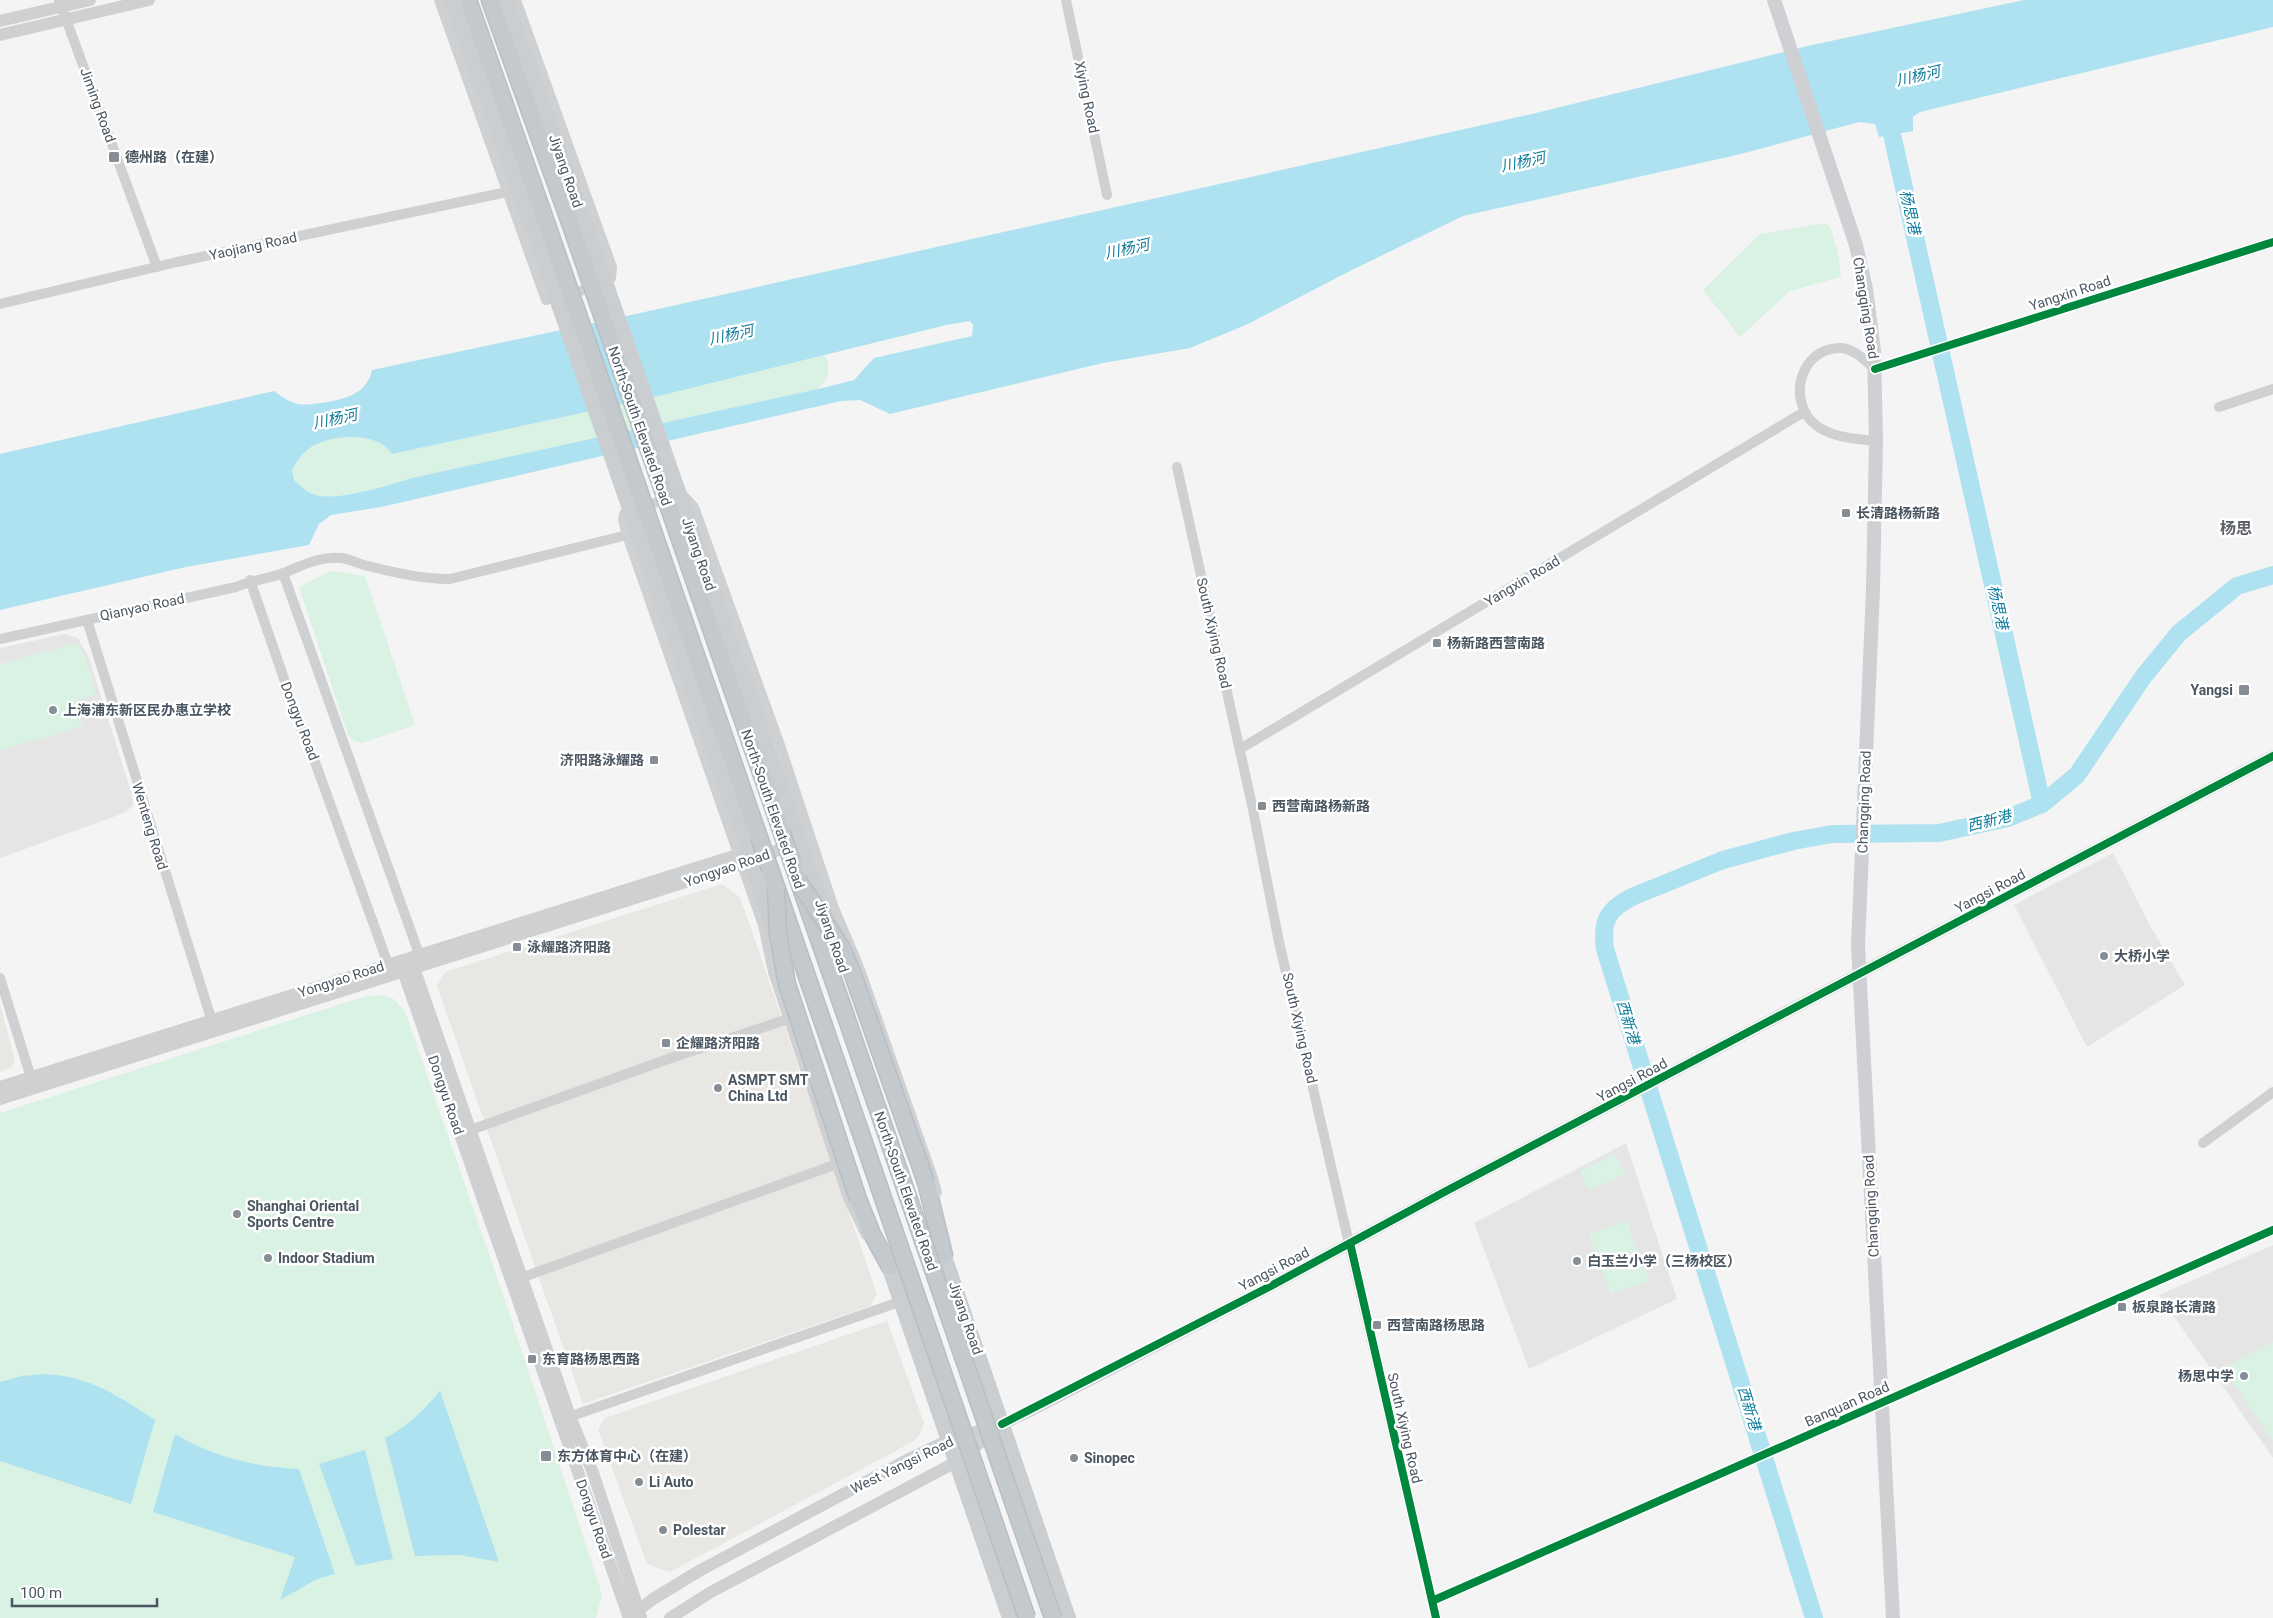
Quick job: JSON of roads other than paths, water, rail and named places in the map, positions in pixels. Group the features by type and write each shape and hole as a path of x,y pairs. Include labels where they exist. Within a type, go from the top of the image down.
{"highway":[{"name":"North-South Elevated Road","path":"468,0 1027,1618"},
{"name":"North-South Elevated Road","path":"490,0 572,229 1053,1618"},
{"path":"798,880 841,947 852,972 926,1182 944,1255"},
{"path":"776,889 778,934 787,984 858,1199 872,1234 890,1268"}],"main road":[{"path":"452,0 1010,1618"},
{"name":"Jiyang Road","path":"505,0 944,1255 1068,1618"},
{"name":"Changqing Road","path":"1774,0 1856,246 1872,332 1875,369 1876,441 1873,589 1858,935 1893,1618"}],"street":[{"path":"0,21 60,4 90,0"},
{"path":"0,35 149,0"},
{"path":"439,0 546,300 602,285 611,278 612,268 516,0"},
{"name":"Xiying Road","path":"1066,0 1108,195"},
{"name":"Jiming Road","path":"60,4 158,267"},
{"name":"Yaojiang Road","path":"0,304 158,267 507,192"},
{"name":"Yangxin Road","path":"1875,369 2273,242"},
{"path":"1875,369 1854,352 1841,347 1827,350 1815,356 1806,366 1800,382 1799,398 1804,412 1815,425 1828,433 1846,438 1876,441"},
{"path":"2219,407 2273,389"},
{"name":"Yangxin Road","path":"1240,749 1804,412"},
{"name":"South Xiying Road","path":"1177,467 1240,749 1279,942 1436,1618"},
{"path":"890,1268 855,1217 773,972 745,853 627,535 623,520 624,514 677,496 684,496 694,507 780,746 834,908 860,966 934,1178 944,1255"},
{"name":"Qianyao Road","path":"0,639 236,587 250,580 283,573 305,562 329,558 344,558 363,565 429,579 450,579 627,535"},
{"path":"283,573 419,954 408,969 388,964"},
{"name":"Dongyu Road","path":"250,580 303,734 316,762 388,964"},
{"name":"Wenteng Road","path":"87,620 213,1026"},
{"name":"Yangsi Road","path":"1002,1424 1350,1243 2273,756"},
{"name":"Yongyao Road","path":"213,1026 419,954 745,853 799,841"},
{"name":"Yongyao Road","path":"0,1099 33,1083 213,1026 408,969 745,853"},
{"name":"Dongyu Road","path":"408,969 565,1418 592,1473 633,1616"},
{"path":"0,978 33,1083"},
{"path":"465,1132 788,1018"},
{"name":"Yongyao Road","path":"0,1087 33,1083"},
{"path":"2203,1143 2273,1092"},
{"path":"517,1280 837,1164"},
{"name":"Banquan Road","path":"1432,1601 2273,1230"},
{"path":"565,1418 902,1301"},
{"name":"West Yangsi Road","path":"633,1616 699,1571 949,1440 1002,1424"},
{"name":"West Yangsi Road","path":"670,1618 711,1592 956,1462 1002,1424"}],"water":[{"name":"川杨河","path":"2024,0 2273,0 2273,27 1920,112 1913,117 1913,131 1879,137 1875,124 1859,122 1741,154 1463,216 1352,270 1248,324 1190,348 1103,363 890,414 860,400 841,401 381,507 331,515 319,524 309,545 186,567 0,610 0,454 274,391 294,403 300,404 314,404 337,400 359,391 365,385 372,370 622,317 1532,114 1812,45","holes":["970,321 973,325 972,336 874,358 854,380 818,389 412,478 376,489 347,495 322,496 313,494 305,490 294,480 292,470 306,451 315,445 338,438 363,438 375,441 385,446 392,454 651,398 946,325"]},
{"path":"46,1374 77,1379 104,1389 155,1420 131,1504 0,1461 0,1382 22,1376"},
{"path":"440,1391 499,1562 460,1555 415,1556 385,1438 415,1418"},
{"path":"175,1434 220,1455 266,1466 299,1469 335,1574 317,1579 280,1600 295,1557 153,1512"},
{"path":"365,1450 393,1559 356,1566 319,1464"}],"waterway":[{"name":"杨思港","path":"1887,112 2042,804"},
{"name":"西新港","path":"1814,1618 1605,949 1604,930 1608,916 1618,906 1634,896 1723,860 1793,841 1832,834 1939,833 2008,818 2042,804 2077,775 2143,677 2179,633 2237,586 2273,575"}],"place":[{"name":"德州路（在建）","path":"114,157"},
{"name":"长清路杨新路","path":"1846,513"},
{"name":"杨新路西营南路","path":"1437,643"},
{"name":"Yangsi","path":"2244,690"},
{"name":"上海浦东新区民办惠立学校","path":"53,710"},
{"name":"济阳路泳耀路","path":"654,760"},
{"name":"西营南路杨新路","path":"1262,806"},
{"name":"泳耀路济阳路","path":"517,947"},
{"name":"大桥小学","path":"2104,956"},
{"name":"企耀路济阳路","path":"666,1043"},
{"name":"ASMPT SMT China Ltd","path":"718,1088"},
{"name":"Shanghai Oriental Sports Centre","path":"237,1214"},
{"name":"Indoor Stadium","path":"268,1258"},
{"name":"白玉兰小学（三杨校区）","path":"1577,1261"},
{"name":"板泉路长清路","path":"2122,1307"},
{"name":"西营南路杨思路","path":"1377,1325"},
{"name":"东育路杨思西路","path":"532,1359"},
{"name":"杨思中学","path":"2244,1376"},
{"name":"东方体育中心（在建）","path":"546,1456"},
{"name":"Sinopec","path":"1074,1458"},
{"name":"Li Auto","path":"639,1482"},
{"name":"Polestar","path":"663,1530"}],"district":[{"name":"杨思","path":"2236,528"}]}
